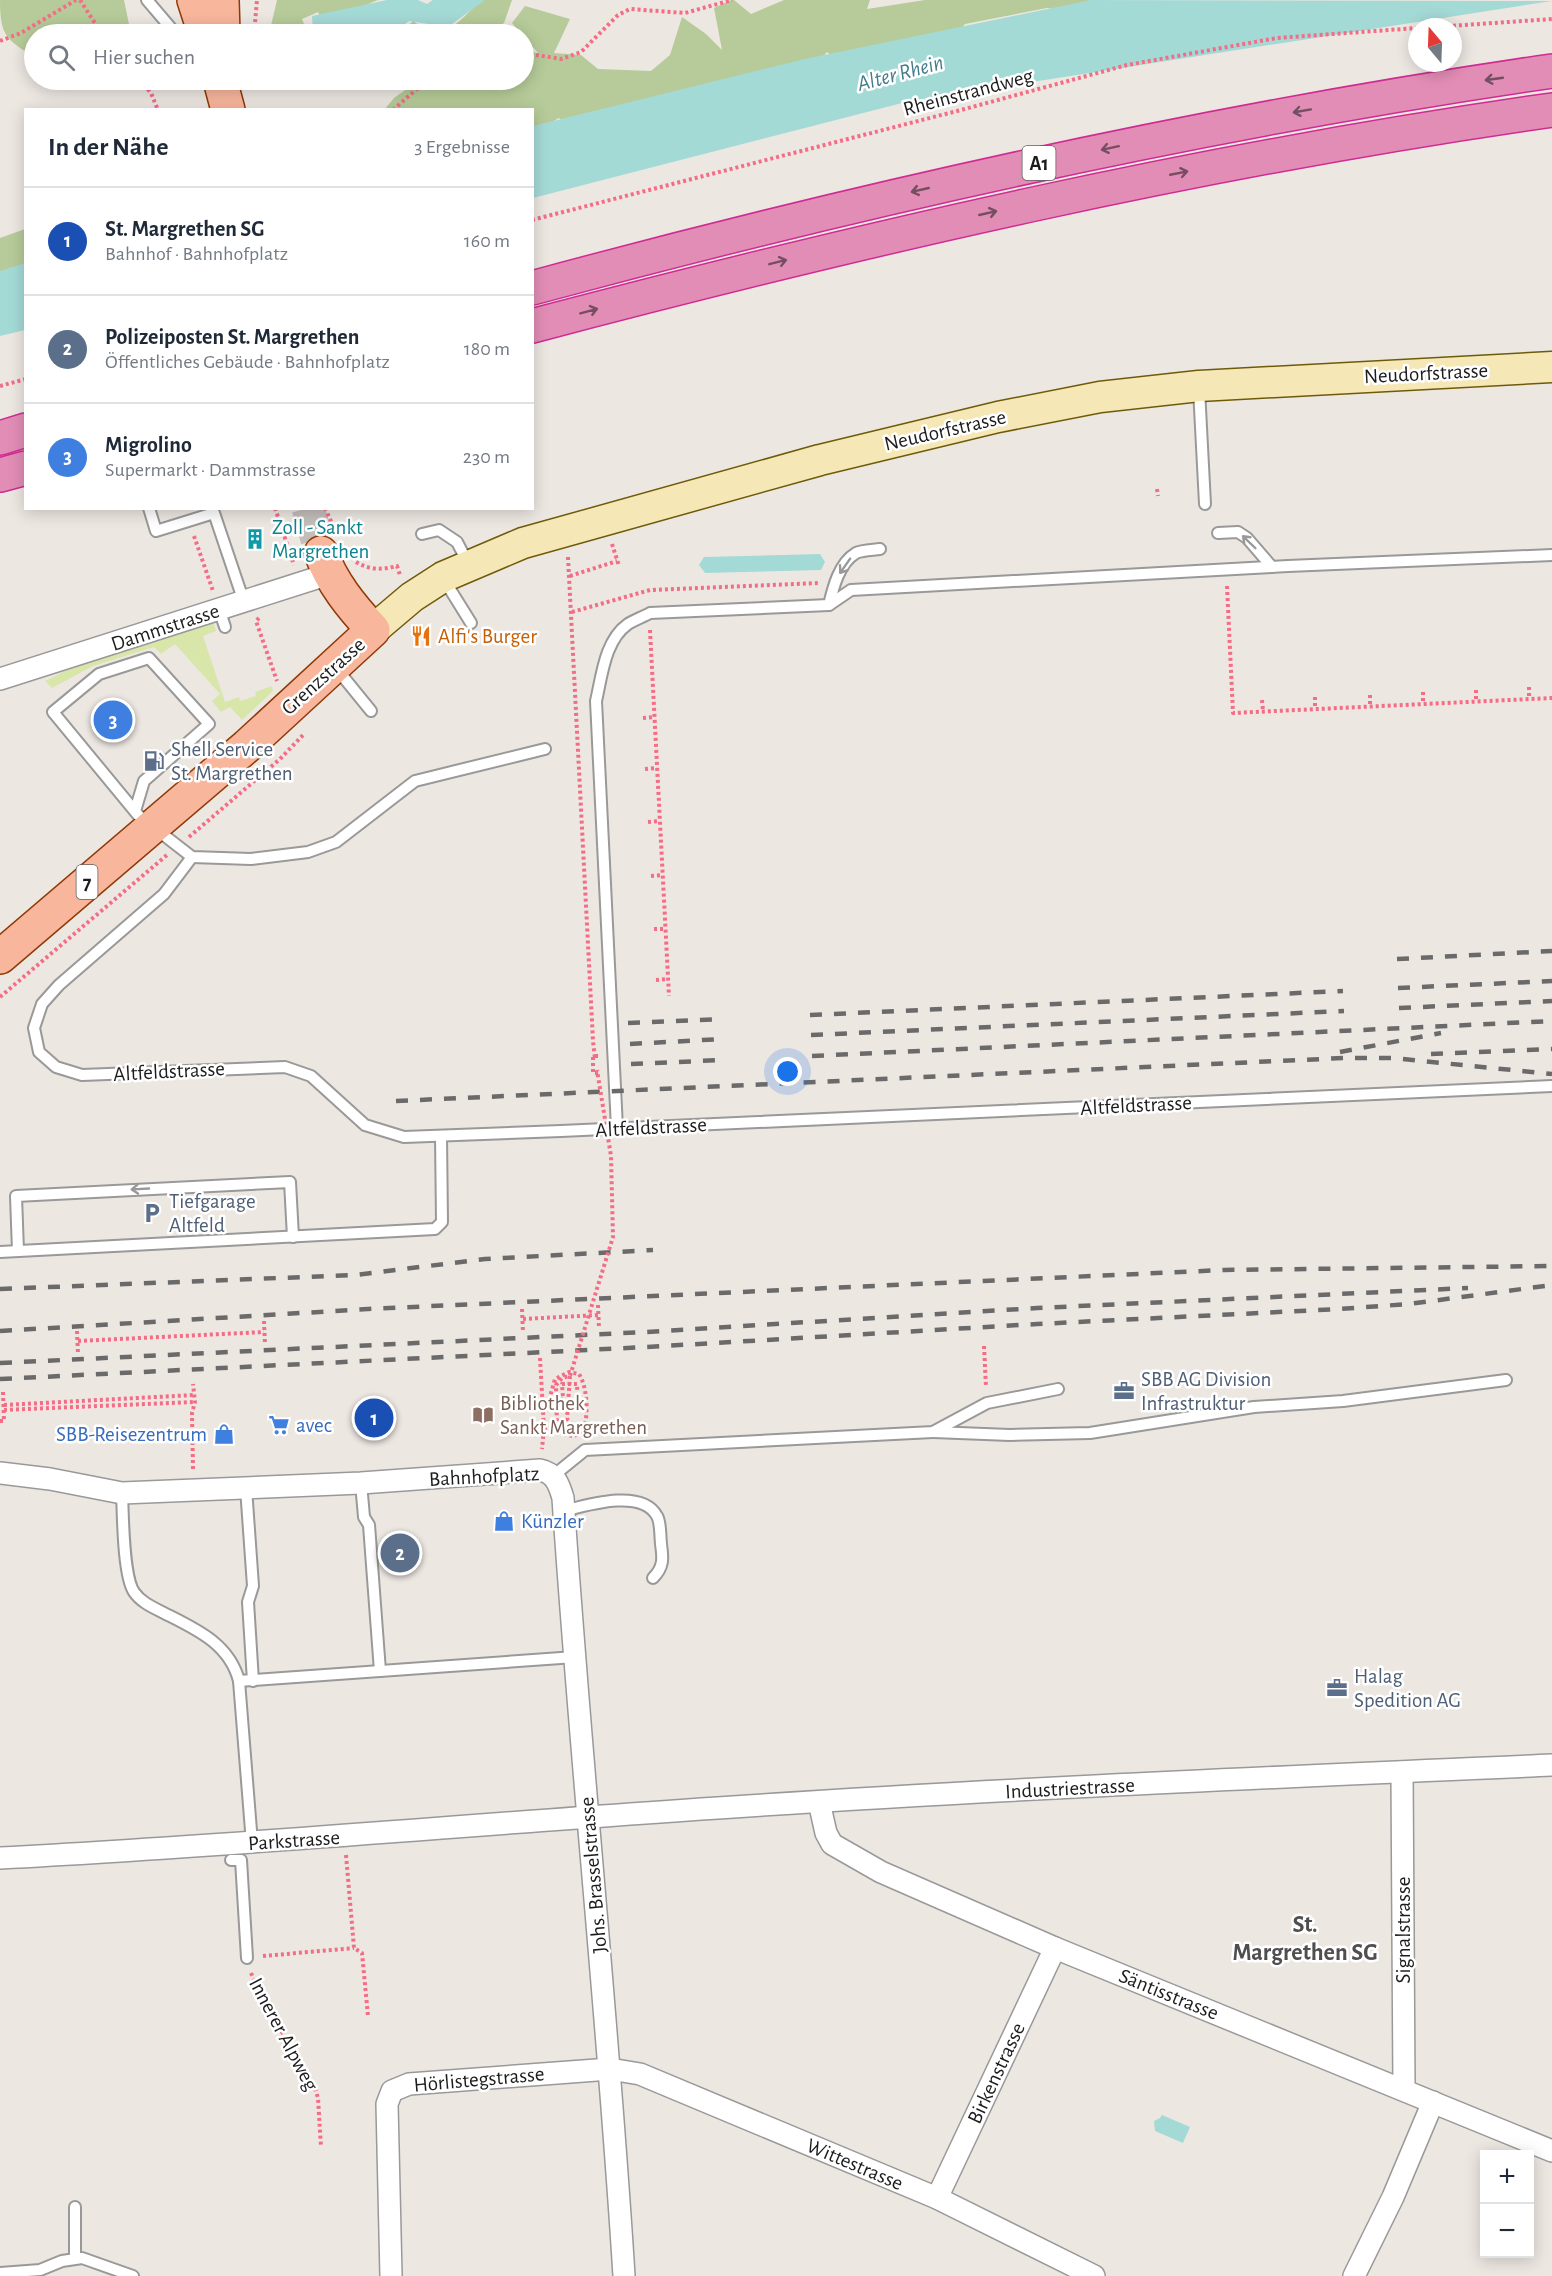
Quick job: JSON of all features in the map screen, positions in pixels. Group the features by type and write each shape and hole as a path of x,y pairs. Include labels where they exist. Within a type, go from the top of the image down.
{"highway":[{"name":"A1","path":"534,287 866,202 1111,148 1333,106 1552,71"},
{"name":"A1","path":"534,325 861,242 1111,187 1349,142 1552,110"},
{"path":"0,438 24,431"},
{"path":"0,475 24,469"}],"main road":[{"path":"194,0 202,24"},
{"path":"222,0 223,24"},
{"name":"Neudorfstrasse","path":"373,630 412,597 456,571 501,551 547,535 903,439 1043,407 1100,397 1199,386 1552,367"},
{"path":"328,561 350,605 373,630"},
{"name":"Grenzstrasse","path":"0,957 156,828 373,630"}],"street":[{"name":"Dammstrasse","path":"0,679 222,618 244,602 278,591 328,561"},
{"name":"Bahnhofplatz","path":"0,1473 50,1479 122,1493 546,1473"},
{"name":"Johs. Brasselstrasse","path":"546,1473 560,1486 564,1511 610,2069 624,2276"},
{"name":"Industriestrasse","path":"588,1817 819,1802 1552,1765"},
{"name":"Signalstrasse","path":"1402,1772 1404,2089"},
{"name":"Säntisstrasse","path":"819,1802 828,1838 842,1851 881,1872 1055,1948 1552,2151"},
{"name":"Parkstrasse","path":"0,1858 252,1843 588,1817"},
{"name":"Birkenstrasse","path":"937,2198 1055,1948"},
{"name":"Wittestrasse","path":"610,2069 640,2074 937,2198 1094,2276"},
{"name":"Hörlistegstrasse","path":"391,2276 387,2104 392,2091 408,2084 610,2069"},
{"path":"1354,2276 1393,2197 1433,2102"}],"lane":[{"path":"147,0 167,24"},
{"path":"1199,386 1205,504"},
{"path":"149,510 156,531 214,513 244,602"},
{"path":"422,534 439,530 457,542 456,571 471,623"},
{"path":"1218,532 1238,532 1247,538 1272,567"},
{"path":"829,605 835,583 847,561 857,552 880,549"},
{"path":"617,1128 596,701 607,653 627,624 650,614 829,605 851,590 1272,567 1552,555"},
{"path":"156,828 144,781 209,724 149,658 99,674 53,712 156,828 192,857 251,859 308,852 336,842 415,781 545,749"},
{"path":"333,666 371,711"},
{"name":"Altfeldstrasse","path":"192,857 164,894 58,985 42,1004 34,1028 39,1052 56,1067 82,1075 285,1067 311,1076 365,1125 404,1137 1552,1086"},
{"path":"0,1252 435,1229 442,1222 441,1136"},
{"path":"18,1251 16,1196 231,1185 290,1182 293,1237"},
{"path":"933,1432 1010,1435 1090,1433 1254,1407 1343,1401 1506,1380"},
{"name":"Bahnhofplatz","path":"546,1473 585,1450 933,1432 987,1403 1058,1389"},
{"path":"361,1483 364,1517 369,1526 380,1671"},
{"path":"246,1488 253,1586 248,1602 253,1681"},
{"path":"122,1493 128,1577 133,1592 143,1602 204,1633 224,1651 236,1668 239,1681 252,1843"},
{"path":"564,1511 609,1500 640,1504 652,1509 658,1518 663,1560 660,1571 653,1578"},
{"path":"239,1681 575,1657"},
{"name":"Innerer Alpweg","path":"231,1860 241,1860 247,1958"},
{"path":"75,2207 75,2258"},
{"path":"0,2273 40,2270 75,2258 82,2258 133,2276"}],"path":[{"path":"37,24 78,0 95,24"},
{"path":"255,24 257,0"},
{"path":"534,54 561,58 581,52 618,15 630,9 685,13 732,0"},
{"path":"1462,25 1552,20"},
{"name":"Rheinstrandweg","path":"534,219 1127,65 1277,38 1408,29"},
{"path":"0,41 24,31"},
{"path":"148,90 157,108"},
{"path":"395,108 416,90"},
{"path":"0,386 24,380"},
{"path":"1157,489 1158,496"},
{"path":"277,510 328,561 382,569 397,566"},
{"path":"325,510 328,561"},
{"path":"189,521 222,618"},
{"path":"604,546 623,542"},
{"path":"570,576 618,564 612,544"},
{"path":"559,559 578,554"},
{"path":"568,557 593,1041"},
{"path":"1227,586 1233,713 1552,698"},
{"path":"650,590 669,996"},
{"path":"278,591 256,621 279,688"},
{"path":"572,612 640,592"},
{"path":"1529,687 1529,699"},
{"path":"1476,690 1476,701"},
{"path":"1423,692 1424,704"},
{"path":"1370,695 1370,706"},
{"path":"1315,698 1315,709"},
{"path":"1262,700 1263,711"},
{"path":"643,718 655,717"},
{"path":"0,997 156,828 280,759 308,729"},
{"path":"645,769 657,768"},
{"path":"648,822 660,821"},
{"path":"651,876 663,875"},
{"path":"654,929 665,929"},
{"path":"656,980 668,979"},
{"path":"544,1428 574,1426 567,1419 570,1376 613,1237 611,1156 597,1083 597,1070"},
{"path":"598,1305 598,1329"},
{"path":"522,1309 523,1333"},
{"path":"523,1319 598,1315"},
{"path":"264,1321 265,1345"},
{"path":"77,1331 78,1354"},
{"path":"78,1341 264,1332"},
{"path":"984,1346 987,1403"},
{"path":"540,1358 546,1473"},
{"path":"549,1400 555,1378 569,1372 579,1374 584,1382 586,1425 582,1434 572,1436 563,1434 557,1426 556,1385 562,1378 570,1376"},
{"path":"193,1384 195,1402 192,1413 193,1491"},
{"path":"542,1400 563,1399 562,1384 577,1384 578,1406 567,1406"},
{"path":"0,1421 4,1420 3,1392"},
{"path":"4,1405 194,1395"},
{"path":"4,1410 195,1402"},
{"path":"345,1836 354,1948"},
{"path":"247,1958 354,1948 362,1953 368,2016"},
{"name":"Innerer Alpweg","path":"247,1958 255,1984 315,2088 318,2098 321,2147"}],"green space":[{"path":"0,0 124,0 129,24 24,24 24,51 11,41 3,29"},
{"path":"277,0 378,0 351,11 337,24 324,24 318,12 302,19 304,24 271,24"},
{"path":"482,0 512,0 502,24 456,24"},
{"path":"731,0 751,14 784,0 870,0 867,9 925,0 1107,0 1084,12 1047,8 965,24 947,45 856,75 827,52 808,74 589,139 559,118 534,134 534,108 386,108 405,90 534,90 534,52 539,54 534,48 534,24 512,23 525,6 570,19 554,53 581,55 598,69 651,71 670,55 682,17 706,34 722,50 714,8"},
{"path":"24,229 24,279 0,282 0,238"},
{"path":"213,622 216,631 203,636 225,702 239,697 240,701 256,696 255,692 272,686 273,691 242,720 230,707 221,712 212,701 220,694 175,644 161,654 154,647 93,666 52,688 45,681 89,659"}],"water":[{"path":"387,0 418,0 427,4 433,0 485,0 452,24 409,21 405,24 313,24 312,16"},
{"name":"Alter Rhein","path":"1091,0 1552,1 1443,18 1408,18 1408,23 910,101 534,198 534,126 805,59"},
{"path":"24,263 24,330 0,336 0,271"},
{"path":"820,554 825,562 821,570 705,573 699,565 704,557"},
{"path":"1162,2115 1190,2127 1183,2143 1155,2131 1154,2121"}],"tunnel":[{"path":"309,510 321,553"}],"railway":[{"path":"1397,959 1552,951"},
{"path":"1398,988 1552,981"},
{"path":"810,1015 1343,991"},
{"path":"1399,1008 1552,1001"},
{"path":"811,1035 1344,1011"},
{"path":"628,1023 721,1019"},
{"path":"812,1056 1552,1021"},
{"path":"1340,1052 1441,1033"},
{"path":"630,1044 722,1039"},
{"path":"1431,1054 1552,1049"},
{"path":"396,1101 1344,1058 1392,1058 1552,1074"},
{"path":"631,1064 723,1060"},
{"path":"0,1289 355,1275 485,1259 653,1250"},
{"path":"0,1331 368,1309 1224,1270 1552,1266"},
{"path":"0,1379 1340,1309 1409,1304 1552,1285"},
{"path":"0,1363 646,1332 1037,1308 1468,1288"}],"place":[{"name":"Zoll - Sankt Margrethen","path":"255,539"},
{"name":"Alfi's Burger","path":"421,636"},
{"name":"Migrolino","path":"113,720"},
{"name":"Shell Service St. Margrethen","path":"154,761"},
{"name":"Tiefgarage Altfeld","path":"152,1213"},
{"name":"SBB AG Division Infrastruktur","path":"1124,1391"},
{"name":"Bibliothek Sankt Margrethen","path":"483,1415"},
{"name":"St. Margrethen SG","path":"374,1418"},
{"name":"avec","path":"279,1425"},
{"name":"SBB-Reisezentrum","path":"224,1434"},
{"name":"Künzler","path":"504,1521"},
{"name":"Polizeiposten St. Margrethen","path":"400,1553"},
{"name":"Halag Spedition AG","path":"1337,1688"}],"district":[{"name":"St. Margrethen SG","path":"1305,1938"}]}
